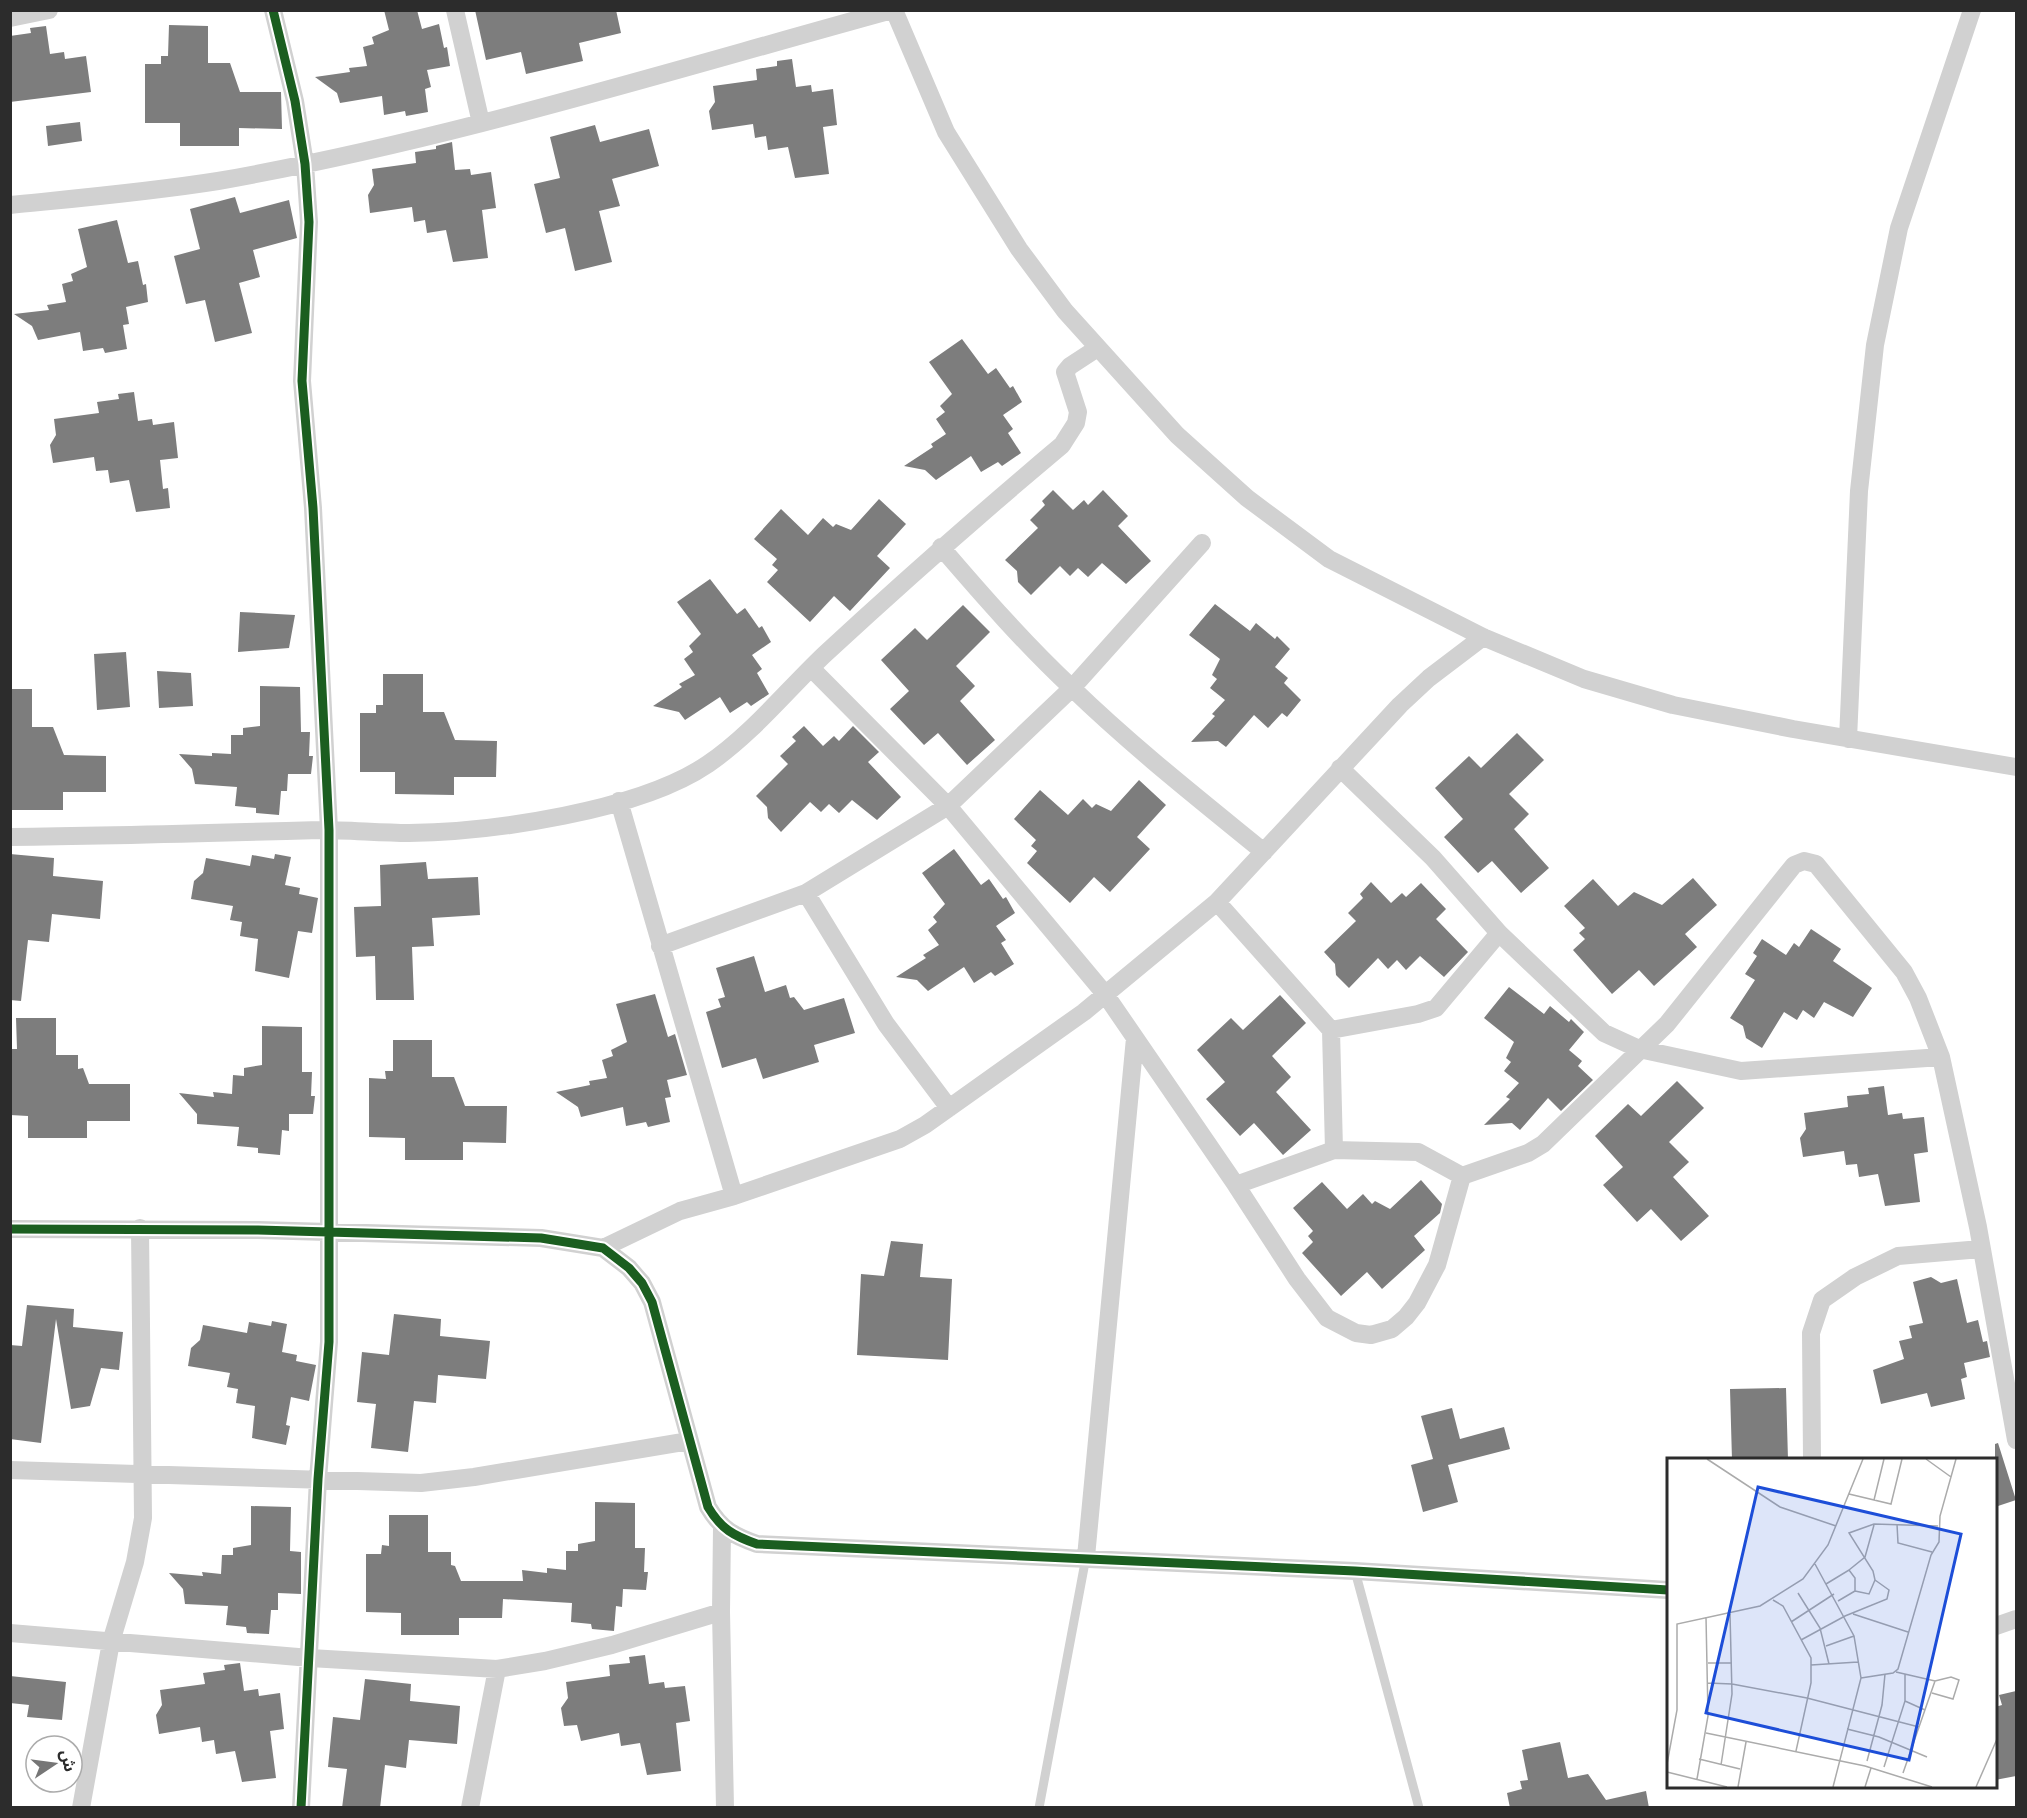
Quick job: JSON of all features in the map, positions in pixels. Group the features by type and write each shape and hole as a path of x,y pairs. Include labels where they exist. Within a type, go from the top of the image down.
{"street":[{"path":"10,18 49,10"},
{"path":"273,10 295,101 305,164 309,222 302,381 313,508 329,830 329,1342 318,1479 301,1808"},
{"path":"455,10 481,123"},
{"path":"10,205 147,192 305,164 481,123 893,10 946,132 1019,249 1096,349 1177,435 1247,498 1329,559 1483,637 1584,679 1673,705 1848,739 2016,767"},
{"path":"1848,739 1859,491 1875,345 1899,228 1972,10"},
{"path":"10,837 329,830 409,833 463,831 543,820 619,801 676,782 707,764 740,738 811,668 941,547 1062,445 1076,423 1078,412 1065,372 1070,366 1096,349"},
{"path":"660,946 806,892 948,806 1072,688 1202,543"},
{"path":"941,547 1006,622 1072,688 1151,760 1264,852"},
{"path":"603,1248 680,1211 734,1196 900,1139 949,1108 1105,994 1217,902 1340,768 1429,678 1483,637"},
{"path":"811,668 948,806 1105,994 1236,1185 1297,1279 1327,1318 1356,1333 1371,1335 1392,1329 1417,1303 1437,1265 1462,1176"},
{"path":"1340,768 1433,858 1499,933 1604,1033 1639,1049 1740,1071 1941,1057"},
{"path":"619,801 734,1196"},
{"path":"1236,1185 1334,1150 1418,1152 1462,1176 1536,1149 1667,1024 1794,865 1810,861 1816,864 1904,972 1918,998 1941,1057 1982,1249 2016,1440"},
{"path":"806,892 886,1024 949,1108"},
{"path":"1217,902 1331,1030 1334,1150"},
{"path":"1331,1030 1418,1014 1436,1008 1499,933"},
{"path":"1086,1557 1136,1038"},
{"path":"10,1228 140,1228 541,1238 603,1248 629,1268 642,1283 652,1302 708,1507 722,1528 735,1536 757,1544 1086,1557 1667,1590"},
{"path":"81,1808 111,1642 135,1562 143,1518 140,1228"},
{"path":"1812,1458 1811,1332 1822,1300 1855,1277 1898,1256 1982,1249"},
{"path":"10,1470 74,1474 144,1473 432,1482 689,1441"},
{"path":"722,1528 721,1612 725,1808"},
{"path":"10,1633 310,1658 496,1669 546,1661 612,1645 721,1612"},
{"path":"1997,1625 2016,1618"},
{"path":"470,1808 496,1669"}],"lane":[{"path":"1039,1808 1086,1557"},
{"path":"1356,1571 1419,1808"}],"building":[{"path":"384,10 417,10 422,29 439,24 444,48 447,47 450,66 427,70 431,87 425,89 428,112 406,116 405,111 384,115 382,96 340,103 337,93 315,77 350,72 349,68 367,66 363,47 374,44 372,37 389,30"},
{"path":"475,10 616,10 621,33 579,43 583,61 526,74 521,52 486,60"},
{"path":"169,25 208,26 208,63 230,63 240,92 281,92 282,129 239,128 239,146 180,146 180,123 145,123 145,64 161,64 161,56 168,56"},
{"path":"46,26 50,54 64,52 65,59 86,56 91,92 10,102 10,36 31,33 30,28"},
{"path":"792,59 796,87 811,85 812,92 833,89 837,125 823,127 829,174 795,178 788,147 768,150 766,136 755,138 753,124 712,130 709,111 715,102 713,86 757,80 756,69 777,66 777,61"},
{"path":"80,122 82,141 48,146 46,126"},
{"path":"595,125 600,142 649,129 659,166 612,179 620,206 599,211 612,262 575,271 565,228 546,233 534,184 560,178 550,137"},
{"path":"452,142 455,170 470,169 471,175 491,172 496,208 482,210 488,258 453,262 446,230 427,233 425,220 414,222 412,207 370,213 368,195 374,185 372,169 416,163 415,152 436,149 436,146"},
{"path":"235,197 240,213 289,200 297,238 253,250 260,277 239,283 252,333 215,342 205,300 186,304 174,256 200,249 190,209"},
{"path":"117,220 128,263 138,261 143,285 146,284 148,302 126,307 129,324 123,325 127,349 105,353 103,348 83,351 80,332 38,340 32,326 14,314 49,310 47,305 66,302 62,284 73,281 71,274 87,267 78,229"},
{"path":"962,339 988,374 996,368 1010,388 1013,386 1022,402 1003,415 1013,429 1008,433 1021,453 1002,466 998,462 981,472 971,456 936,480 925,470 904,466 933,447 931,444 946,434 936,419 945,412 940,406 952,394 929,362"},
{"path":"134,392 138,421 152,419 153,425 174,422 178,458 160,460 163,489 168,488 170,508 136,512 129,480 110,483 108,470 96,471 94,457 53,463 50,445 56,435 54,419 99,413 97,402 119,399 118,394"},
{"path":"1053,490 1073,510 1084,500 1088,505 1103,490 1128,516 1118,526 1151,561 1126,584 1102,563 1088,577 1078,568 1070,576 1060,566 1031,595 1018,582 1017,571 1005,560 1038,528 1030,520 1045,505 1042,501"},
{"path":"879,499 906,524 877,556 890,568 850,611 834,596 810,622 767,582 778,570 772,565 777,559 754,539 781,509 808,535 823,518 833,527 836,524 851,530"},
{"path":"710,579 737,614 745,608 759,628 762,626 771,642 752,655 762,669 757,673 769,694 751,706 747,702 730,713 720,697 685,720 679,712 653,706 682,687 679,684 695,675 684,659 693,652 689,646 701,634 677,602"},
{"path":"1215,604 1250,631 1256,623 1275,639 1277,636 1290,649 1275,667 1288,678 1284,683 1301,700 1287,717 1282,713 1268,728 1254,715 1226,747 1218,741 1191,742 1215,716 1212,714 1225,700 1210,688 1217,679 1212,675 1220,659 1189,635"},
{"path":"963,605 990,632 956,666 975,686 960,701 995,740 967,765 938,733 924,745 890,709 909,691 881,660 915,628 927,640"},
{"path":"240,612 295,615 289,648 238,652"},
{"path":"126,652 130,707 97,710 94,654"},
{"path":"157,671 191,673 193,706 159,708"},
{"path":"383,674 423,674 423,712 444,712 455,740 497,741 496,777 454,777 454,795 395,794 395,772 360,772 360,713 376,713 376,705 383,705"},
{"path":"260,686 300,687 301,732 310,732 309,756 313,756 311,774 288,774 287,791 281,791 279,815 256,813 256,808 235,806 237,787 195,784 192,769 179,754 212,756 212,753 231,754 231,735 243,735 243,728 260,726"},
{"path":"10,689 32,689 32,727 53,727 64,755 106,756 106,792 63,792 63,810 10,810"},
{"path":"804,726 823,746 834,736 839,741 853,726 879,752 868,762 901,797 877,820 852,800 839,813 829,804 821,812 810,802 781,832 768,818 767,807 756,796 788,764 780,756 796,741 792,737"},
{"path":"1517,733 1544,760 1509,794 1529,814 1514,829 1549,868 1521,893 1492,861 1478,873 1444,837 1463,819 1435,788 1469,756 1481,768"},
{"path":"1139,780 1166,805 1137,837 1150,849 1110,892 1094,877 1070,903 1027,863 1037,851 1031,846 1036,840 1014,819 1040,790 1068,815 1083,799 1092,808 1096,804 1111,811"},
{"path":"954,849 981,885 989,879 1003,899 1006,897 1015,913 996,926 1006,940 1001,943 1014,964 995,976 991,972 974,983 964,967 928,991 917,980 896,977 926,958 923,955 939,945 928,930 937,922 933,917 945,904 922,873"},
{"path":"10,854 54,858 53,876 103,881 100,919 52,914 49,942 28,940 21,1001 10,1000"},
{"path":"275,854 291,857 285,885 300,888 299,894 318,898 312,933 298,931 289,978 255,971 258,939 240,936 242,922 230,920 233,906 191,899 194,881 203,873 206,858 250,866 252,855 274,859"},
{"path":"426,862 428,879 478,877 480,915 432,918 434,946 412,947 414,1000 376,1000 375,956 356,957 354,907 381,906 380,865"},
{"path":"1693,878 1717,905 1685,934 1697,947 1654,986 1639,970 1612,994 1573,950 1585,939 1579,933 1585,928 1564,906 1593,879 1618,906 1634,892 1662,905"},
{"path":"1371,882 1391,903 1402,893 1406,897 1421,883 1446,909 1436,919 1468,952 1444,977 1420,956 1406,970 1397,960 1388,969 1378,958 1349,988 1336,975 1335,964 1324,952 1356,921 1348,913 1363,898 1360,894"},
{"path":"1811,929 1841,949 1833,961 1872,988 1853,1017 1824,1002 1814,1018 1803,1010 1797,1020 1784,1012 1762,1048 1746,1038 1743,1026 1730,1018 1755,980 1745,974 1757,956 1753,953 1762,939 1786,955 1794,943 1799,947"},
{"path":"754,956 765,992 786,985 790,998 794,997 804,1010 844,998 855,1033 814,1045 819,1062 763,1079 756,1058 722,1068 706,1012 721,1007 718,999 725,997 716,968"},
{"path":"1509,987 1544,1014 1550,1006 1569,1022 1571,1019 1584,1032 1569,1050 1582,1061 1578,1066 1593,1080 1561,1111 1548,1098 1520,1130 1512,1123 1484,1125 1510,1099 1506,1097 1519,1083 1504,1071 1511,1062 1506,1058 1514,1042 1484,1018"},
{"path":"655,994 668,1037 675,1034 687,1075 667,1080 671,1097 665,1098 670,1122 648,1127 646,1122 626,1126 623,1107 581,1117 578,1107 556,1092 590,1085 589,1081 607,1078 602,1060 613,1056 611,1050 627,1042 616,1004"},
{"path":"1280,995 1306,1023 1272,1056 1291,1077 1276,1092 1311,1130 1283,1155 1254,1123 1240,1136 1206,1099 1225,1082 1197,1050 1231,1018 1243,1030"},
{"path":"16,1018 56,1018 56,1055 78,1055 78,1069 83,1068 89,1084 130,1084 130,1121 87,1121 87,1138 28,1138 28,1116 10,1115 10,1049 17,1049"},
{"path":"262,1026 302,1027 302,1072 312,1072 311,1096 315,1096 313,1114 289,1114 289,1131 282,1130 280,1155 258,1153 258,1148 237,1146 239,1127 197,1124 197,1114 179,1093 214,1097 213,1092 232,1094 233,1075 244,1076 244,1068 262,1065"},
{"path":"393,1040 432,1040 432,1077 454,1077 465,1106 507,1106 506,1143 463,1142 463,1160 405,1160 405,1138 369,1137 369,1078 386,1079 385,1071 393,1071"},
{"path":"1677,1081 1704,1108 1669,1142 1689,1162 1673,1177 1709,1216 1681,1241 1651,1209 1637,1222 1603,1185 1623,1167 1595,1136 1628,1104 1641,1116"},
{"path":"1884,1086 1888,1115 1902,1113 1903,1119 1924,1117 1928,1152 1914,1154 1920,1202 1885,1206 1878,1174 1859,1177 1857,1164 1846,1165 1844,1151 1803,1157 1800,1138 1806,1129 1804,1113 1848,1107 1847,1096 1869,1094 1868,1088"},
{"path":"1421,1180 1442,1204 1440,1213 1414,1236 1425,1250 1382,1289 1367,1272 1341,1296 1302,1253 1313,1242 1308,1236 1313,1231 1293,1208 1322,1182 1347,1209 1363,1194 1372,1204 1375,1201 1390,1209"},
{"path":"891,1241 923,1244 920,1277 952,1279 948,1360 857,1355 861,1274 884,1276"},
{"path":"1931,1277 1941,1283 1957,1279 1967,1323 1978,1320 1983,1342 1987,1341 1990,1357 1964,1363 1967,1377 1961,1379 1965,1399 1931,1407 1927,1393 1881,1404 1873,1370 1904,1359 1899,1341 1912,1338 1909,1326 1923,1323 1913,1282"},
{"path":"27,1305 74,1309 73,1327 123,1332 119,1370 101,1368 90,1406 71,1409 56,1319 41,1443 10,1439 10,1345 22,1346"},
{"path":"394,1314 441,1319 440,1336 490,1341 486,1379 438,1375 436,1403 414,1401 408,1452 371,1448 376,1404 357,1402 362,1352 389,1355"},
{"path":"272,1321 287,1324 282,1352 297,1355 296,1361 316,1365 309,1401 291,1397 286,1425 290,1426 286,1445 252,1438 255,1406 236,1403 238,1389 227,1387 230,1373 188,1366 191,1348 200,1340 203,1325 247,1333 249,1322 271,1326"},
{"path":"1786,1388 1788,1458 1732,1458 1730,1389"},
{"path":"1452,1408 1460,1439 1504,1427 1510,1449 1448,1465 1458,1502 1423,1512 1411,1465 1433,1459 1421,1416"},
{"path":"1998,1443 2016,1500 1997,1506 1997,1458 1995,1458 1995,1444"},
{"path":"595,1502 635,1503 635,1548 645,1548 644,1572 648,1572 646,1590 623,1589 622,1607 616,1606 614,1631 592,1629 591,1624 571,1622 572,1603 503,1599 502,1618 459,1618 459,1635 401,1635 401,1613 366,1612 366,1554 381,1554 382,1545 389,1546 389,1515 428,1515 428,1552 451,1552 451,1565 455,1566 461,1581 523,1581 522,1570 547,1573 547,1568 566,1570 566,1551 578,1551 578,1544 595,1541"},
{"path":"251,1506 291,1507 290,1551 301,1552 301,1594 278,1593 278,1610 271,1610 269,1634 247,1633 246,1627 226,1625 228,1606 185,1604 183,1589 169,1573 203,1576 202,1572 221,1574 222,1555 233,1555 233,1548 251,1545"},
{"path":"645,1655 649,1684 664,1682 665,1688 685,1686 690,1721 676,1723 681,1771 647,1775 640,1743 621,1746 619,1733 581,1741 577,1725 564,1726 561,1708 568,1698 566,1682 610,1676 609,1665 630,1663 629,1657"},
{"path":"240,1663 244,1691 258,1689 259,1696 280,1693 284,1729 270,1731 276,1778 242,1782 235,1751 216,1754 214,1740 202,1742 200,1727 159,1734 156,1715 162,1705 160,1690 205,1684 203,1673 225,1670 224,1665"},
{"path":"10,1676 66,1682 62,1720 27,1717 29,1705 10,1703"},
{"path":"365,1679 411,1684 410,1701 460,1706 457,1744 409,1740 406,1768 385,1765 380,1808 342,1808 347,1769 328,1767 333,1717 360,1720"},
{"path":"2016,1691 2016,1776 1997,1780 1997,1706 2002,1705 1999,1695"},
{"path":"1560,1742 1568,1778 1588,1774 1606,1800 1646,1791 1649,1808 1510,1808 1507,1793 1522,1789 1520,1781 1528,1780 1522,1750"}],"cycle path":[{"path":"273,10 295,101 305,164 309,222 302,381 313,508 329,830 329,1342 318,1479 301,1808"},
{"path":"10,1229 258,1230 541,1238 603,1248 629,1268 642,1283 652,1302 708,1507 729,1531 757,1544 1355,1571 1667,1590"}]}
